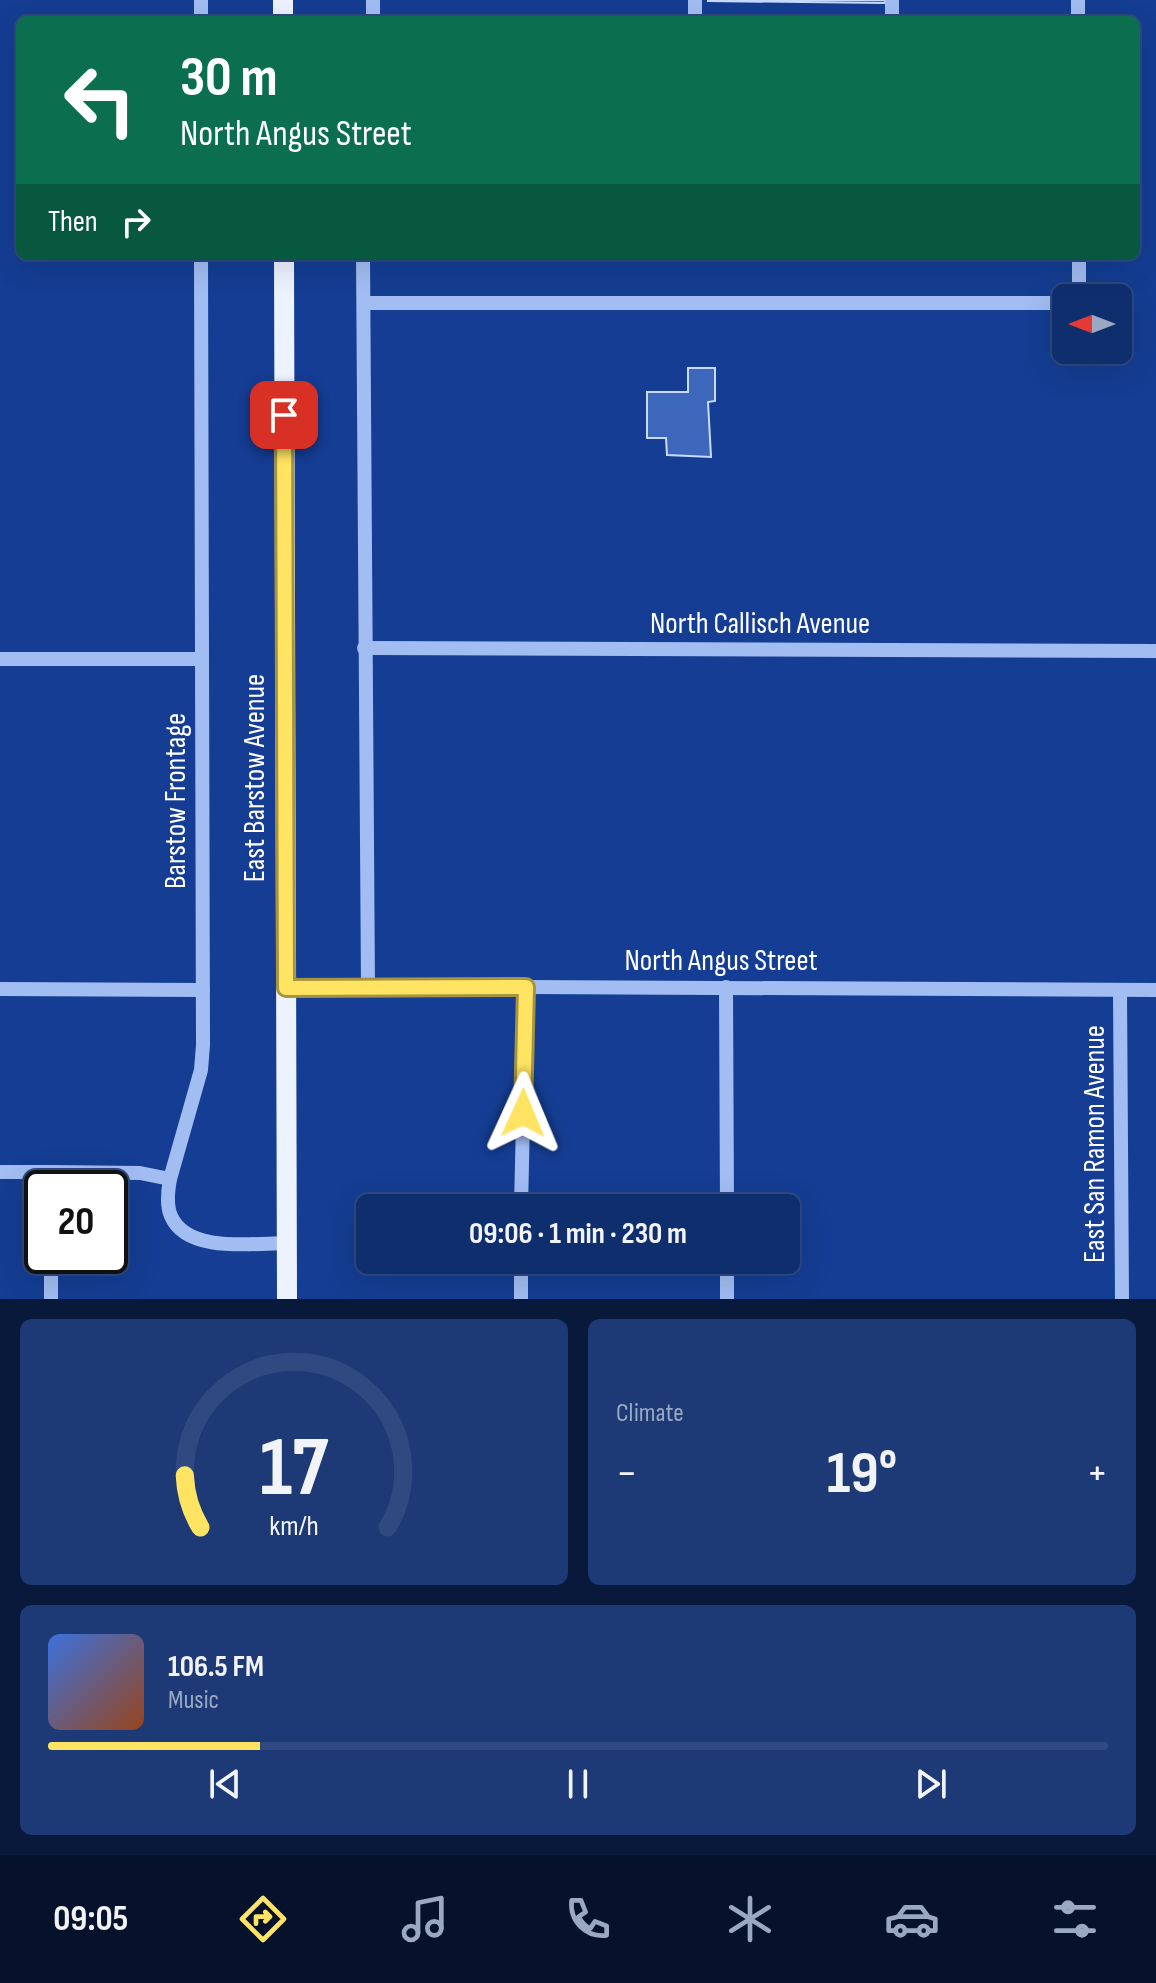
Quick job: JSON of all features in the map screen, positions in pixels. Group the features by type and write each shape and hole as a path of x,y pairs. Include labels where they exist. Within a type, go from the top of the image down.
{"main road":[{"name":"East Barstow Avenue","path":"284,260 287,1299"}],"street":[{"name":"Barstow Frontage","path":"201,260 203,1045 201,1070 170,1179 168,1197 171,1217 197,1239 221,1244 287,1243"},
{"path":"363,260 368,988"},
{"path":"1079,260 1079,284"},
{"path":"364,303 1052,303"},
{"name":"North Callisch Avenue","path":"364,648 1156,651"},
{"path":"0,659 201,659"},
{"path":"521,1194 526,987"},
{"path":"726,987 727,1194"},
{"name":"North Angus Street","path":"286,988 1156,990"},
{"path":"0,989 203,990"},
{"name":"East San Ramon Avenue","path":"1120,990 1122,1299"},
{"path":"0,1172 24,1172"},
{"path":"128,1173 170,1179"},
{"path":"51,1274 51,1299"},
{"path":"521,1274 521,1299"},
{"path":"727,1274 727,1299"}],"building":[{"path":"885,0 885,3 708,1"},
{"path":"688,368 715,368 715,401 708,402 711,457 667,455 666,438 647,438 647,392 688,392"}],"route":[{"path":"284,415 286,988 526,987 523,1113"}]}
